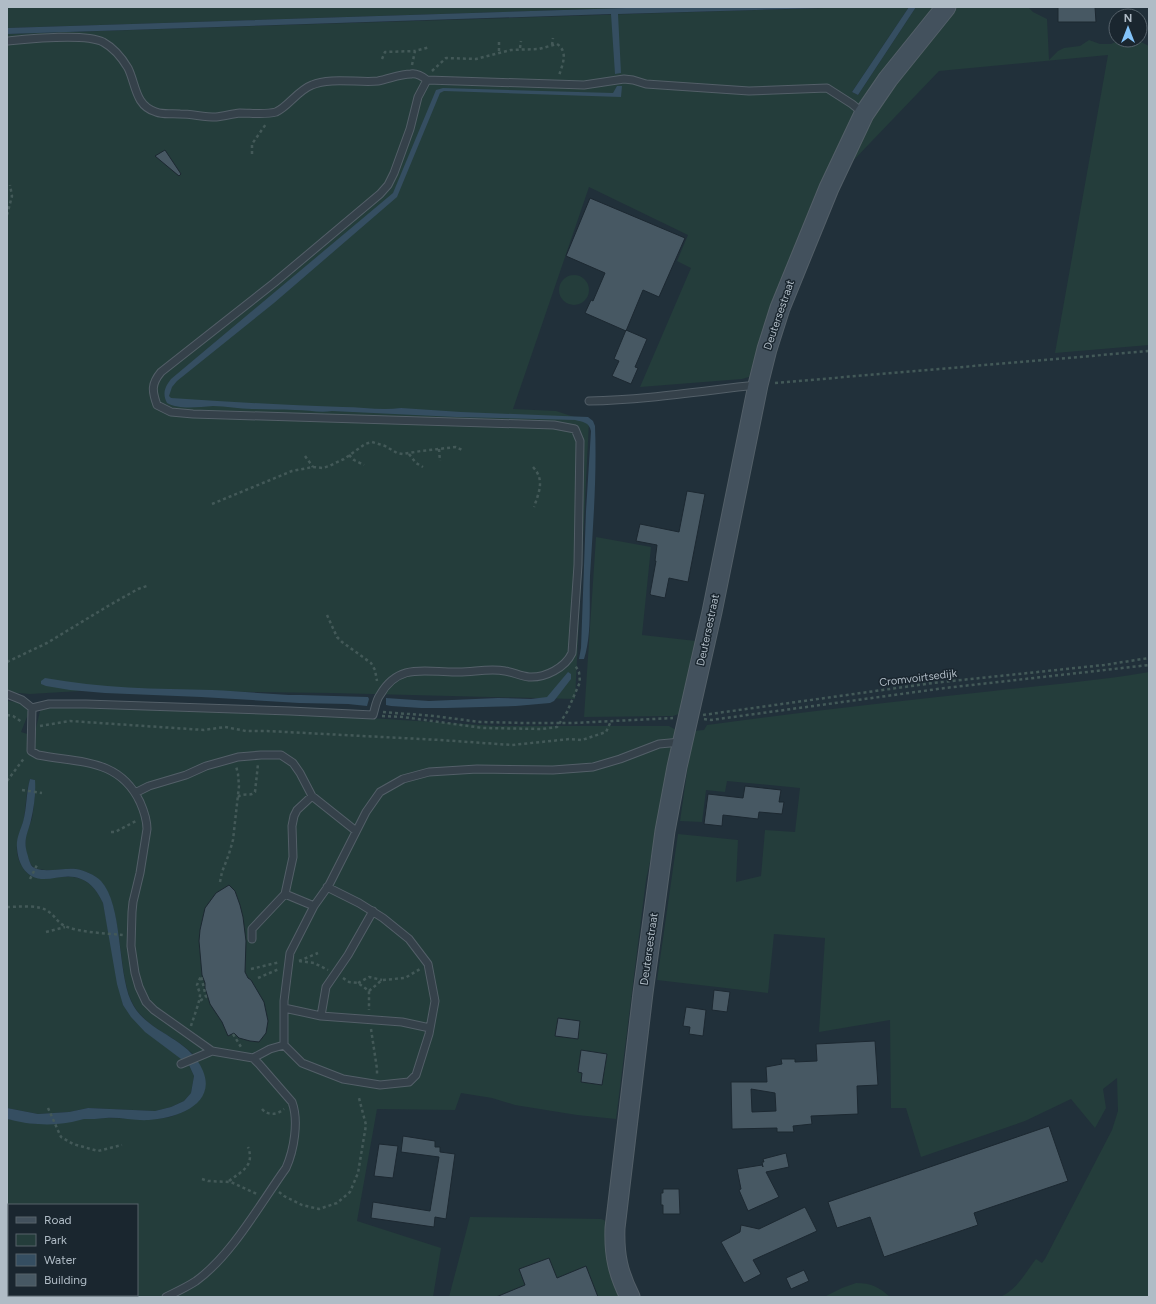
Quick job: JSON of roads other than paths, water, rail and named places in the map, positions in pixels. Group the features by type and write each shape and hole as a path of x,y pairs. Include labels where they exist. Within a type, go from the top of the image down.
{"street":[{"name":"Deutersestraat","path":"630,1297 622,1279 617,1259 615,1247 616,1221 665,831 677,767 725,553 758,384 780,308 829,188 864,114 888,79 946,7"}],"lane":[{"path":"7,41 80,38 95,39 103,42 117,53 123,61 128,69 138,98 143,104 148,109 164,114 204,117 271,113 277,111 305,88 314,84 376,81 417,74 426,79 456,82 584,85 624,79 634,80 646,84 749,91 826,88 852,104 864,114"},
{"path":"32,708 49,704 86,704 374,715 379,696 391,681 399,675 410,671 423,670 460,672 488,670 505,671 529,677 537,677 557,669 565,663 572,653 578,565 580,479 580,440 574,429 554,425 193,414 171,412 157,405 153,394 155,380 162,372 274,283 380,194 388,185 410,129 418,97 426,79"},
{"path":"590,401 622,401 758,384"},
{"path":"7,694 22,700 32,708"},
{"path":"32,708 31,752 38,755 94,765 118,774 125,780 135,793 145,815 147,822 146,841 132,912 132,946 135,973 139,987 146,1002 165,1018 212,1051 253,1058 292,1102 295,1110 296,1118 294,1132 286,1168 250,1220 220,1259 196,1281 166,1297"},
{"path":"327,887 383,918 409,939 428,964 435,1001 430,1028 416,1075 409,1082 376,1084 344,1079 302,1063 284,1045 284,1008 290,953 314,906 327,887 366,812 380,792 403,779 429,772 449,770 553,770 593,767 620,759 659,744 683,742"},
{"path":"135,793 149,786 186,775 206,766 232,758 261,754 281,755 293,763 312,796 356,831"},
{"path":"252,939 252,929 285,894 293,858 292,826 294,816 297,810 312,796"},
{"path":"285,894 314,906"},
{"path":"321,1016 326,987 348,955 372,911"},
{"path":"284,1008 321,1016 402,1022 430,1028"},
{"path":"253,1058 270,1049 284,1045"},
{"path":"180,1064 212,1051"}],"water":[{"path":"657,7 853,7 618,14 621,73 615,74 611,14 7,34 7,28"},
{"path":"909,7 916,7 858,95 852,92"},
{"path":"617,86 622,86 621,97 444,91 440,93 397,197 274,303 177,381 172,387 169,396 171,398 278,404 588,417 593,421 595,426 595,482 590,576 590,618 587,649 584,659 579,659 581,648 586,511 591,431 587,424 575,420 456,417 332,411 323,412 247,409 218,406 178,407 167,403 164,393 171,379 393,193 436,90 443,88 613,93"},
{"path":"568,672 571,674 571,679 554,701 550,703 516,706 446,708 421,708 386,705 386,698 429,701 498,698 531,699 547,697"},
{"path":"45,678 87,684 128,687 290,695 368,697 369,699 367,706 105,693 46,686 41,684 41,681"},
{"path":"30,779 35,780 34,805 26,836 26,848 31,865 39,870 79,870 93,875 101,881 108,892 113,905 127,988 131,1001 146,1021 188,1050 197,1060 203,1071 206,1083 204,1093 199,1101 191,1108 181,1113 170,1117 149,1120 106,1118 84,1119 68,1123 51,1124 30,1124 7,1119 7,1108 38,1114 69,1112 88,1108 155,1111 171,1107 184,1101 191,1093 194,1076 189,1065 145,1032 131,1017 123,1005 117,984 103,903 94,889 85,881 76,877 46,879 35,878 23,868 19,859 17,841 23,822"}]}
